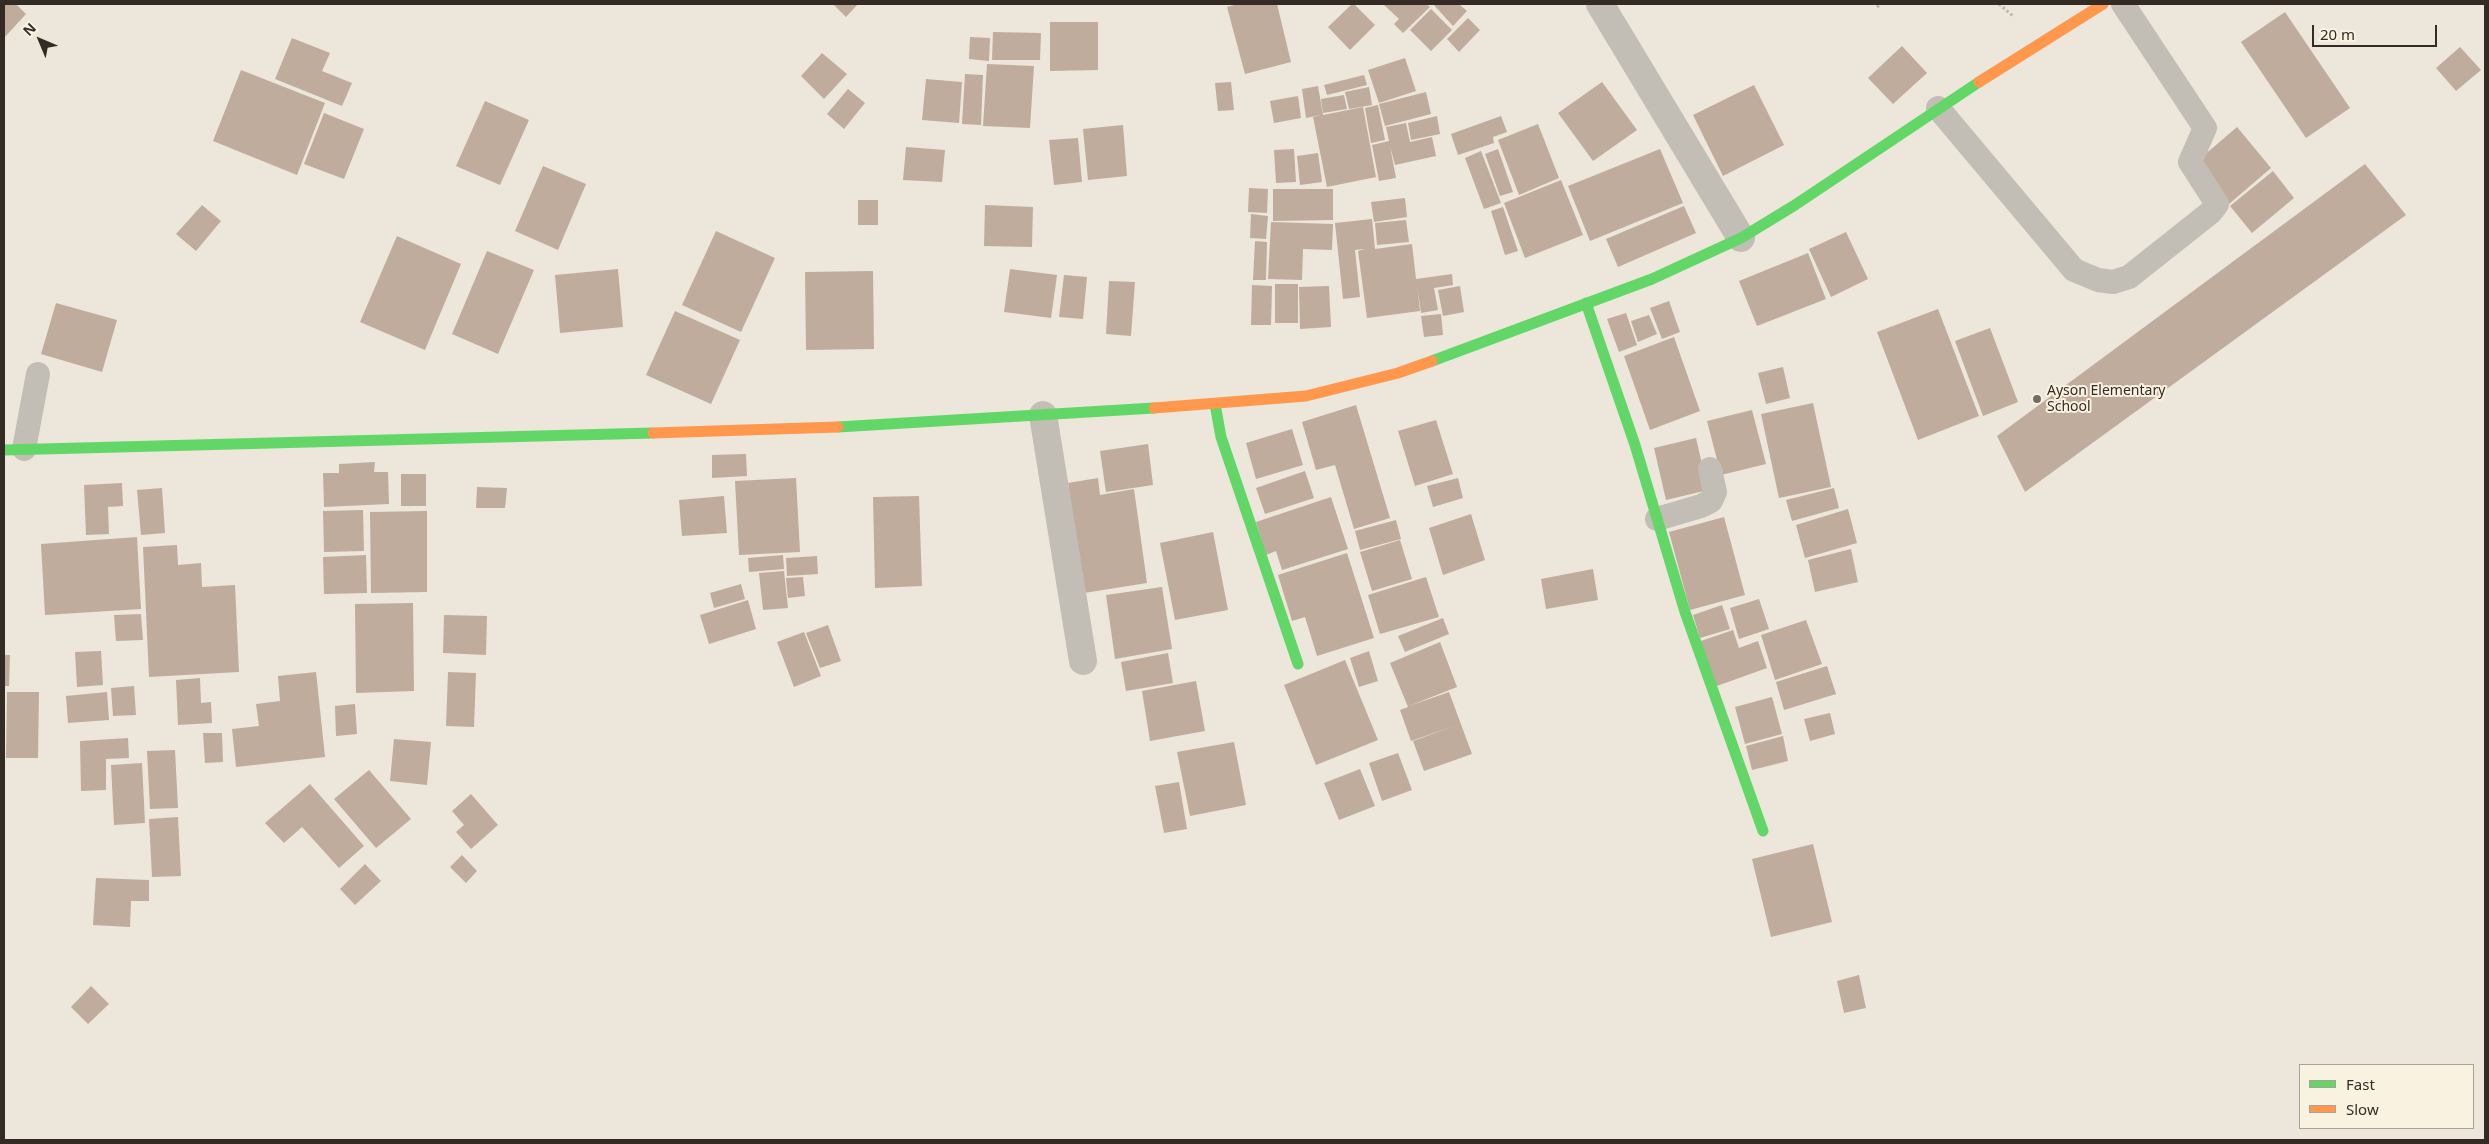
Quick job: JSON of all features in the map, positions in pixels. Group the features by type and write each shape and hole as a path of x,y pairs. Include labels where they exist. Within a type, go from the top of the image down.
{"street":[{"path":"1600,4 1741,238"},
{"path":"14,449 784,430 1215,404 1306,396 1398,373 1652,279 1741,238 1828,183 1938,108 2104,4"},
{"path":"1586,303 1635,445 1684,612 1763,831"},
{"path":"1215,404 1221,437 1298,664"},
{"path":"1043,415 1083,661"}],"lane":[{"path":"1938,108 2074,270 2098,280 2113,282 2129,277 2211,212 2217,204 2190,162 2205,128 2123,4"},
{"path":"14,449 38,374"},
{"path":"1657,519 1701,506 1711,501 1715,492 1710,469"}],"path":[{"path":"1877,7 1881,4"}],"building":[{"path":"4,4 16,4 26,14 4,38"},
{"path":"833,4 858,4 846,17"},
{"path":"1238,4 1277,4 1291,62 1245,74 1227,7"},
{"path":"1352,4 1375,25 1350,50 1328,27"},
{"path":"1383,4 1426,4 1430,7 1403,33 1394,24 1399,19"},
{"path":"1433,4 1459,4 1467,11 1453,26"},
{"path":"1431,9 1452,30 1431,51 1410,30"},
{"path":"2285,12 2350,108 2306,138 2241,42"},
{"path":"1468,18 1480,30 1459,52 1447,39"},
{"path":"1050,22 1098,22 1098,70 1050,71"},
{"path":"993,32 1041,33 1040,60 992,60"},
{"path":"970,37 990,38 989,61 969,59"},
{"path":"292,38 330,53 322,71 352,83 342,106 275,79"},
{"path":"1902,46 1927,73 1893,104 1868,78"},
{"path":"2460,47 2481,70 2456,91 2436,68"},
{"path":"822,53 847,74 824,99 801,76"},
{"path":"1405,58 1416,91 1379,103 1368,70"},
{"path":"987,64 1034,66 1030,128 983,126"},
{"path":"241,70 325,103 297,175 213,141"},
{"path":"965,74 983,75 981,125 962,124"},
{"path":"1364,75 1367,85 1327,95 1324,85"},
{"path":"926,79 962,82 959,123 922,120"},
{"path":"1231,82 1234,110 1218,111 1215,83"},
{"path":"1602,82 1637,130 1593,161 1558,113"},
{"path":"1754,85 1784,145 1723,176 1693,115"},
{"path":"1318,86 1323,115 1363,107 1376,177 1327,187 1313,117 1320,115 1306,118 1302,89"},
{"path":"1369,87 1372,105 1349,109 1345,92"},
{"path":"848,89 865,103 844,129 827,114"},
{"path":"1426,92 1431,114 1385,126 1379,104"},
{"path":"1344,95 1347,109 1323,113 1321,99"},
{"path":"1298,96 1301,118 1274,123 1270,101"},
{"path":"485,101 529,120 500,185 456,166"},
{"path":"1378,105 1385,140 1371,143 1365,108"},
{"path":"324,113 364,129 344,179 304,164"},
{"path":"1437,116 1440,134 1411,140 1408,123"},
{"path":"1501,116 1507,132 1493,137 1494,143 1458,155 1451,134"},
{"path":"1406,123 1410,142 1432,137 1436,156 1395,165 1390,146 1396,178 1379,181 1372,145 1389,141 1386,127"},
{"path":"1538,124 1559,178 1519,195 1498,140"},
{"path":"1123,125 1127,176 1088,180 1083,129"},
{"path":"2237,127 2271,168 2229,204 2195,163"},
{"path":"1078,138 1082,182 1054,185 1049,140"},
{"path":"906,147 945,150 942,182 903,180"},
{"path":"1294,149 1296,182 1276,183 1274,150"},
{"path":"1498,149 1513,192 1500,196 1485,154"},
{"path":"1660,149 1683,203 1590,241 1568,186"},
{"path":"1481,151 1501,203 1484,209 1465,158"},
{"path":"1318,153 1322,182 1300,185 1297,156"},
{"path":"2365,164 2406,215 2025,492 1997,436"},
{"path":"543,166 586,184 558,250 515,231"},
{"path":"2273,171 2294,198 2252,233 2230,206"},
{"path":"1561,180 1583,235 1525,258 1504,203"},
{"path":"1249,188 1268,189 1267,213 1248,212"},
{"path":"1273,189 1333,189 1333,220 1273,221"},
{"path":"1405,198 1407,217 1374,222 1371,202"},
{"path":"858,200 878,200 878,225 858,225"},
{"path":"202,205 221,221 196,251 176,234"},
{"path":"985,205 1033,207 1032,247 984,246"},
{"path":"1684,206 1696,233 1618,267 1606,239"},
{"path":"1503,207 1518,251 1505,255 1491,211"},
{"path":"1251,214 1268,216 1266,239 1250,238"},
{"path":"1372,219 1375,249 1412,244 1416,279 1452,274 1453,285 1434,288 1438,310 1421,313 1417,285 1420,311 1367,318 1358,251 1364,249 1355,250 1360,297 1343,299 1335,223"},
{"path":"1406,220 1409,242 1377,245 1375,223"},
{"path":"1271,222 1333,224 1332,250 1303,249 1302,280 1268,279"},
{"path":"716,231 775,258 741,332 682,305"},
{"path":"1846,232 1868,279 1831,297 1809,249"},
{"path":"397,236 461,264 425,350 360,322"},
{"path":"1255,241 1267,242 1266,280 1253,280"},
{"path":"487,251 534,270 498,354 452,334"},
{"path":"1808,253 1826,299 1757,326 1739,281"},
{"path":"618,269 623,327 560,333 555,275"},
{"path":"1010,269 1057,275 1051,318 1004,312"},
{"path":"873,271 874,349 806,350 805,272"},
{"path":"1064,275 1087,277 1083,319 1059,317"},
{"path":"1109,281 1135,282 1131,336 1106,334"},
{"path":"1275,284 1298,284 1298,323 1275,323"},
{"path":"1252,285 1272,286 1271,325 1251,325"},
{"path":"1329,286 1331,327 1300,329 1299,287"},
{"path":"1460,286 1464,312 1443,316 1438,290"},
{"path":"1669,301 1680,332 1662,339 1650,308"},
{"path":"56,303 117,320 102,372 41,354"},
{"path":"1938,309 1979,416 1918,440 1877,332"},
{"path":"675,311 740,340 711,404 646,375"},
{"path":"1626,313 1637,345 1619,352 1607,319"},
{"path":"1441,314 1443,335 1424,337 1421,316"},
{"path":"1649,315 1657,334 1638,342 1631,321"},
{"path":"1990,328 2018,402 1983,416 1955,341"},
{"path":"1674,337 1700,411 1650,430 1624,356"},
{"path":"1783,367 1790,398 1766,404 1758,373"},
{"path":"1813,403 1831,487 1779,498 1761,414"},
{"path":"1356,405 1390,518 1354,529 1335,465 1316,470 1302,422"},
{"path":"1752,410 1766,464 1721,475 1707,421"},
{"path":"1436,420 1453,474 1415,486 1398,431"},
{"path":"1292,429 1303,465 1256,479 1246,443"},
{"path":"1696,438 1708,490 1666,500 1654,448"},
{"path":"1148,444 1153,485 1106,492 1100,451"},
{"path":"746,454 747,476 712,478 712,455"},
{"path":"375,462 374,472 388,472 389,504 324,507 323,473 339,473 339,464"},
{"path":"1305,471 1314,498 1265,514 1256,488"},
{"path":"401,474 426,474 426,506 401,506"},
{"path":"796,478 800,552 739,555 735,481"},
{"path":"1098,478 1100,495 1134,489 1147,583 1084,593 1068,483"},
{"path":"1458,478 1463,498 1433,507 1427,486"},
{"path":"122,483 123,506 108,507 109,534 86,535 84,485"},
{"path":"477,487 507,488 505,508 476,508"},
{"path":"162,488 165,533 141,535 137,490"},
{"path":"1834,488 1839,508 1792,521 1786,500"},
{"path":"724,496 727,533 682,536 679,500"},
{"path":"919,496 922,586 875,588 873,497"},
{"path":"1331,497 1348,549 1282,570 1276,551 1266,555 1256,522"},
{"path":"1848,509 1857,543 1805,558 1796,525"},
{"path":"363,510 364,551 324,552 323,511"},
{"path":"427,511 427,592 371,593 370,512"},
{"path":"1471,514 1485,560 1443,575 1429,528"},
{"path":"1724,517 1745,595 1690,610 1669,532"},
{"path":"1396,520 1401,539 1360,550 1355,531"},
{"path":"1213,532 1228,610 1175,620 1160,543"},
{"path":"137,537 141,609 45,615 41,544"},
{"path":"1400,540 1412,579 1372,591 1360,552"},
{"path":"177,545 178,565 201,563 202,587 235,585 239,672 149,677 143,547"},
{"path":"1851,549 1858,582 1815,592 1808,560"},
{"path":"1347,553 1374,638 1317,656 1305,617 1292,621 1278,575"},
{"path":"366,555 367,593 324,594 323,557"},
{"path":"783,555 784,569 749,572 748,558"},
{"path":"817,556 818,574 787,576 786,558"},
{"path":"1593,569 1598,600 1546,609 1541,579"},
{"path":"784,571 788,608 763,610 759,573"},
{"path":"803,577 805,596 788,598 786,578"},
{"path":"1426,577 1439,617 1380,634 1368,595"},
{"path":"741,584 745,599 714,608 710,593"},
{"path":"1162,587 1172,649 1115,659 1106,595"},
{"path":"1759,599 1769,629 1739,639 1730,608"},
{"path":"748,600 756,629 709,644 700,615"},
{"path":"413,603 414,691 356,693 355,604"},
{"path":"1722,605 1730,629 1700,638 1693,615"},
{"path":"141,614 143,640 116,641 114,615"},
{"path":"444,615 487,616 486,655 443,653"},
{"path":"1443,618 1449,634 1405,652 1398,636"},
{"path":"1806,620 1822,664 1775,680 1761,635"},
{"path":"828,625 841,661 820,668 806,633"},
{"path":"1733,630 1739,648 1758,641 1767,668 1714,687 1698,642"},
{"path":"804,632 821,676 794,687 777,642"},
{"path":"1440,642 1457,687 1409,706 1449,692 1472,754 1424,771 1413,741 1457,725 1411,741 1400,710 1408,707 1390,663"},
{"path":"101,651 103,685 77,687 75,652"},
{"path":"1369,651 1378,681 1359,687 1350,658"},
{"path":"1168,653 1173,683 1126,691 1121,662"},
{"path":"4,655 10,655 9,686 4,686"},
{"path":"1345,660 1378,740 1316,765 1284,685"},
{"path":"1827,666 1836,694 1784,710 1776,682"},
{"path":"316,672 325,757 236,767 232,729 259,726 256,704 280,701 278,676"},
{"path":"448,672 476,673 474,727 446,726"},
{"path":"200,678 201,703 211,702 212,723 178,725 176,680"},
{"path":"1196,681 1205,731 1150,741 1142,691"},
{"path":"134,686 136,715 113,716 111,688"},
{"path":"7,692 39,692 38,758 6,758"},
{"path":"107,692 109,720 68,723 66,696"},
{"path":"1772,697 1782,734 1745,744 1735,707"},
{"path":"355,704 357,734 336,736 335,706"},
{"path":"1830,713 1835,734 1810,741 1804,719"},
{"path":"203,733 222,733 223,762 205,763"},
{"path":"1783,736 1788,761 1752,770 1746,746"},
{"path":"128,738 129,758 106,759 106,790 81,791 80,741"},
{"path":"394,739 431,742 427,785 390,781"},
{"path":"1234,742 1246,805 1190,816 1177,752"},
{"path":"175,750 178,808 150,809 147,751"},
{"path":"1398,753 1412,790 1382,801 1369,763"},
{"path":"142,763 145,823 114,825 111,765"},
{"path":"1360,769 1375,806 1339,820 1324,783"},
{"path":"369,770 411,819 376,848 334,799"},
{"path":"1179,782 1187,829 1164,833 1155,786"},
{"path":"310,784 364,846 339,868 302,827 284,843 265,823"},
{"path":"471,794 498,825 471,849 456,832 464,825 452,811"},
{"path":"178,817 181,876 152,877 149,819"},
{"path":"1813,844 1832,922 1771,937 1752,859"},
{"path":"462,855 477,871 466,883 450,867"},
{"path":"365,864 381,881 355,905 340,889"},
{"path":"96,878 149,880 149,901 131,901 130,927 93,925"},
{"path":"1859,975 1866,1008 1844,1013 1837,981"},
{"path":"91,986 109,1004 88,1024 71,1007"}],"traffic: fast":[{"path":"1432,361 1652,279 1741,238 1795,205 1979,82"},
{"path":"1586,303 1635,445 1685,612 1763,831"},
{"path":"1215,404 1221,437 1298,664"},
{"path":"838,427 1154,408"},
{"path":"4,450 653,433"}],"traffic: slow":[{"path":"1979,82 2103,4"},
{"path":"1154,408 1306,396 1398,373 1432,361"},
{"path":"653,433 838,427"}],"place":[{"name":"Ayson Elementary School","path":"2037,399"}]}
